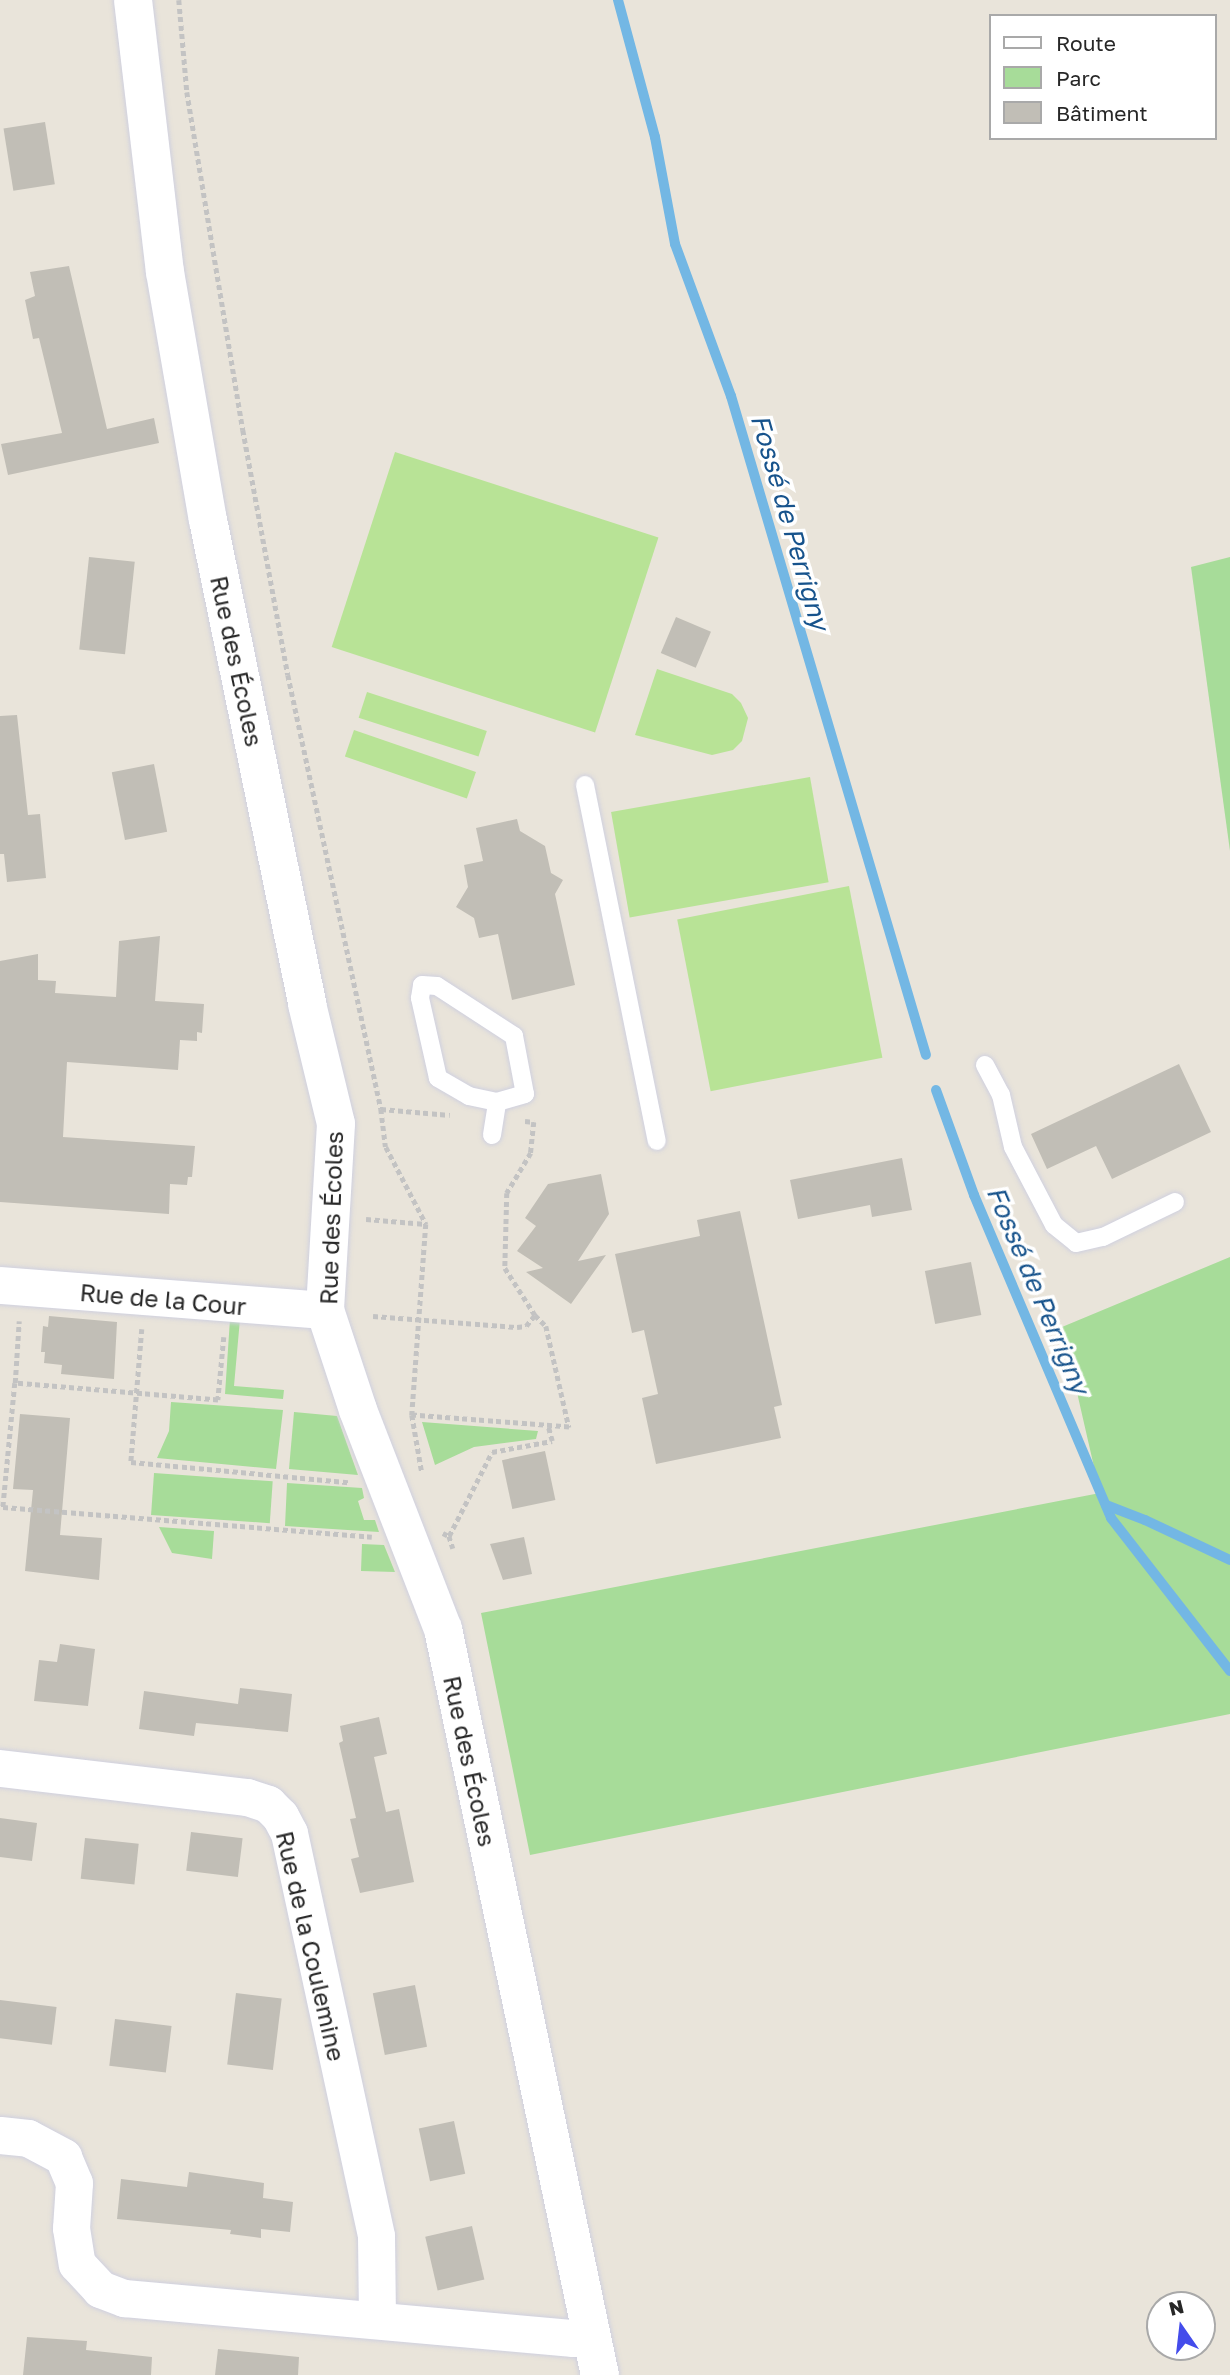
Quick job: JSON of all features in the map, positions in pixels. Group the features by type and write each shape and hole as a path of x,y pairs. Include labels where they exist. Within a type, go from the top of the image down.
{"main road":[{"name":"Rue des Écoles","path":"133,0 165,272 208,520 307,1004 336,1124 325,1310 358,1410 443,1629 600,2375"}],"street":[{"name":"Rue de la Cour","path":"10,1299 325,1310"},
{"name":"Rue de la Coulemine","path":"0,1768 247,1797 268,1804 280,1816 289,1833 376,2236 377,2319"},
{"path":"0,2135 28,2138 63,2157 74,2183 71,2228 77,2264 100,2289 124,2298 573,2338 591,2334"}],"lane":[{"path":"585,785 657,1141"},
{"path":"422,985 437,986 514,1036 525,1094 494,1119 469,1096 438,1078 420,998 422,985"},
{"path":"985,1065 1001,1095 1013,1147 1054,1225 1076,1243 1103,1237 1175,1202"}],"path":[{"path":"179,0 187,92 243,430 288,676 381,1109 386,1147 426,1224 412,1415 569,1427 546,1326 535,1315 505,1268 507,1193 531,1153 534,1122 381,1109"},
{"path":"10,1299 15,1383 3,1507 374,1537"},
{"path":"373,1316 517,1327 526,1326 535,1315"},
{"path":"142,1327 131,1462 353,1483"},
{"path":"15,1383 218,1399 224,1335"},
{"path":"449,1536 492,1452 552,1441 548,1426"}],"green space":[{"path":"395,452 658,538 595,733 332,647"},
{"path":"1230,557 1230,851 1191,567"},
{"path":"657,669 732,694 741,703 748,718 742,741 733,750 712,755 635,735"},
{"path":"367,692 487,731 478,757 359,718"},
{"path":"354,730 476,772 467,798 345,756"},
{"path":"810,777 829,882 630,917 611,812"},
{"path":"849,886 882,1058 711,1091 677,919"},
{"path":"1230,1257 1230,1714 530,1855 481,1613 1100,1493 1062,1327"},
{"path":"230,1319 240,1319 234,1386 284,1390 283,1399 225,1394"},
{"path":"171,1402 283,1410 276,1469 157,1458 169,1431"},
{"path":"294,1412 337,1416 358,1475 289,1469"},
{"path":"422,1422 538,1431 536,1439 474,1447 435,1465"},
{"path":"154,1473 273,1481 270,1523 151,1515"},
{"path":"287,1483 362,1488 364,1498 358,1501 364,1520 375,1520 379,1532 285,1526"},
{"path":"159,1527 214,1531 212,1559 172,1553"},
{"path":"362,1544 384,1545 395,1572 361,1571"}],"building":[{"path":"45,122 55,184 13,191 4,129"},
{"path":"69,266 107,429 154,418 159,443 8,475 1,444 62,433 39,338 33,339 25,300 35,296 30,272"},
{"path":"89,557 135,562 125,654 79,649"},
{"path":"676,617 711,632 696,668 661,653"},
{"path":"17,715 28,815 40,814 46,878 7,882 4,854 0,854 0,716"},
{"path":"154,764 167,832 125,840 112,772"},
{"path":"517,819 520,831 545,846 551,873 563,880 555,894 575,985 512,1000 498,934 479,938 474,918 456,907 468,887 464,865 483,861 476,828"},
{"path":"160,936 155,1001 204,1004 202,1033 197,1032 197,1041 180,1040 178,1070 67,1062 63,1137 195,1146 192,1177 188,1177 187,1185 170,1184 169,1214 0,1202 0,961 38,954 38,980 56,981 55,993 116,997 119,941"},
{"path":"1179,1064 1211,1132 1112,1179 1096,1146 1047,1169 1031,1134"},
{"path":"902,1158 912,1210 872,1217 870,1205 798,1219 790,1180"},
{"path":"601,1174 609,1214 578,1261 606,1255 571,1304 526,1272 543,1268 517,1251 536,1226 525,1218 548,1184"},
{"path":"740,1211 782,1405 774,1407 781,1438 656,1464 642,1398 658,1394 644,1330 632,1333 615,1254 700,1236 697,1220"},
{"path":"971,1262 981,1315 935,1324 925,1271"},
{"path":"49,1316 117,1322 114,1379 61,1374 62,1365 44,1363 45,1352 41,1352 43,1326 48,1327"},
{"path":"20,1414 70,1418 60,1535 102,1538 99,1580 25,1571 33,1490 13,1489"},
{"path":"545,1451 555,1500 512,1509 502,1460"},
{"path":"524,1537 532,1574 503,1580 490,1544"},
{"path":"60,1644 95,1649 88,1706 34,1701 39,1660 57,1662"},
{"path":"240,1688 292,1694 288,1732 196,1723 194,1736 139,1729 144,1691 238,1704"},
{"path":"379,1717 387,1754 374,1757 386,1812 399,1809 414,1882 360,1893 351,1859 359,1857 350,1819 356,1818 339,1743 343,1741 340,1726"},
{"path":"0,1818 37,1823 32,1861 0,1857"},
{"path":"191,1832 243,1838 238,1877 186,1871"},
{"path":"85,1838 139,1844 134,1884 81,1879"},
{"path":"415,1985 427,2047 385,2055 373,1993"},
{"path":"236,1993 282,1999 273,2070 227,2064"},
{"path":"0,2000 57,2007 52,2045 0,2038"},
{"path":"115,2019 172,2026 166,2073 109,2066"},
{"path":"454,2121 465,2174 430,2181 419,2128"},
{"path":"189,2172 264,2183 263,2198 293,2202 290,2232 261,2229 261,2238 230,2234 231,2230 117,2219 121,2179 187,2187"},
{"path":"472,2226 484,2280 438,2290 425,2237"},
{"path":"27,2337 87,2341 86,2350 152,2357 151,2375 23,2375"},
{"path":"218,2349 299,2357 298,2375 215,2375"}],"waterway":[{"name":"Fossé de Perrigny","path":"618,0 655,137 675,244 731,396 926,1055"},
{"name":"Fossé de Perrigny","path":"936,1090 974,1195 1111,1518 1230,1671"},
{"name":"Fossé de Perrigny","path":"1106,1505 1145,1520 1230,1560"}]}
